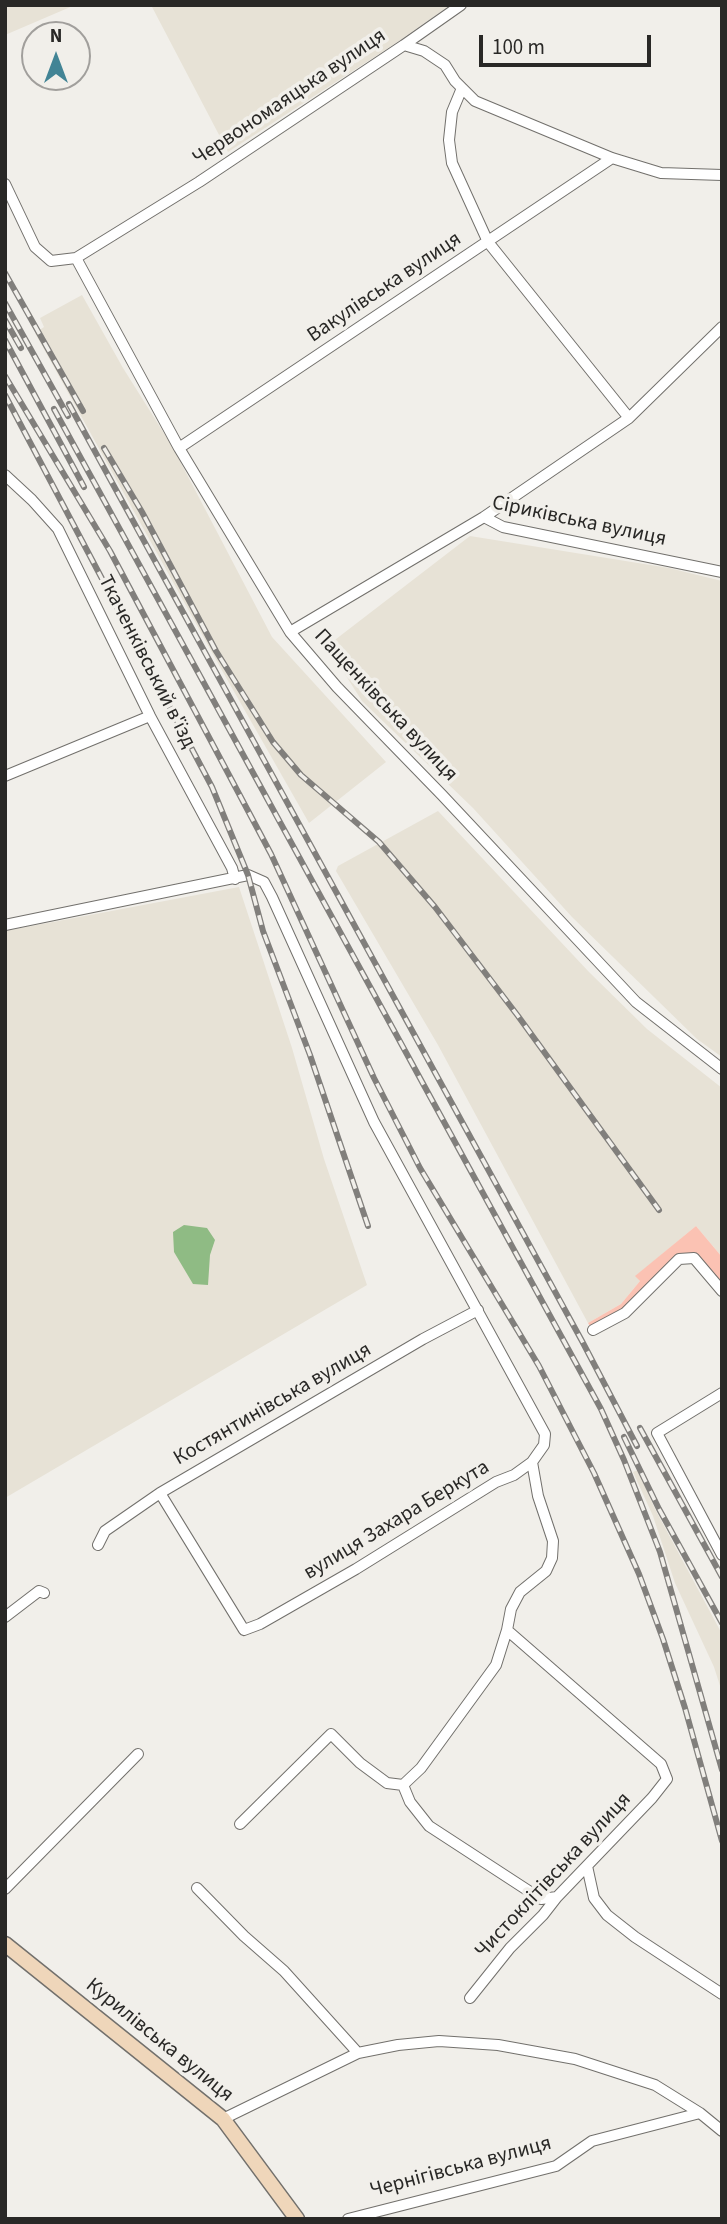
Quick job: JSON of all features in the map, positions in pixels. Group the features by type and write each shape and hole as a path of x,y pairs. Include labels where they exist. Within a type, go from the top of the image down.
{"main road":[{"name":"Курилівська вулиця","path":"5,1944 223,2119 297,2219"}],"street":[{"path":"404,45 461,5"},
{"name":"Червономаяцька вулиця","path":"76,258 199,182 404,45 424,51 445,65 475,101 612,158 661,173 722,175"},
{"path":"462,88 452,112 449,140 452,163 488,242 629,418"},
{"name":"Вакулівська вулиця","path":"179,448 612,158"},
{"path":"5,184 36,247 51,261 76,258"},
{"name":"Пащенківська вулиця","path":"76,258 179,448 290,632 337,687 636,1002 722,1069"},
{"path":"484,517 629,418 722,327"},
{"name":"Ткаченківський в'їзд","path":"5,475 58,529 150,716 235,878"},
{"name":"Сіриківська вулиця","path":"290,632 484,517 503,527 722,572"},
{"path":"5,776 150,716"},
{"path":"5,925 235,878 248,876 264,882 374,1122 545,1434 544,1445 532,1462 538,1496 553,1541 552,1558 546,1571 520,1592 511,1609 496,1665 421,1768 403,1784 387,1783 360,1763 331,1734 240,1824"},
{"path":"593,1330 625,1313 679,1259 694,1258 722,1291"},
{"name":"Костянтинівська вулиця","path":"98,1545 105,1531 160,1493 423,1339 478,1310"},
{"path":"722,1393 657,1433 722,1556"},
{"name":"вулиця Захара Беркута","path":"160,1493 244,1630 260,1624 356,1569 532,1462"},
{"path":"5,1617 39,1591 44,1593"},
{"name":"Чистоклітівська вулиця","path":"470,1998 510,1948 543,1916 557,1897 667,1779 660,1764 507,1630"},
{"path":"5,1889 138,1754"},
{"path":"403,1784 410,1802 429,1826 541,1899 557,1897"},
{"path":"587,1866 594,1898 607,1915 635,1937 722,1994"},
{"path":"197,1888 244,1936 284,1971 358,2053"},
{"path":"223,2119 358,2053 439,2041 498,2045 575,2059 655,2085 700,2113 722,2131"},
{"name":"Чернігівська вулиця","path":"348,2219 556,2166 592,2141 700,2113"}],"shaded area":[{"path":"5,5 75,5 38,21 21,21 21,28 5,35"},
{"path":"151,5 450,5 228,152"},
{"path":"82,295 123,368 172,446 272,637 386,762 309,823 35,333 44,327 40,318"},
{"path":"470,536 669,568 722,581 722,1057 697,1039 572,917 473,808 362,701 327,646"},
{"path":"438,811 589,972 647,1029 722,1088 722,1257 696,1226 636,1276 640,1281 621,1304 588,1323 438,1045 336,871 338,866"},
{"path":"239,887 292,1048 324,1159 367,1285 5,1498 5,931"},
{"path":"184,1225 207,1228 215,1240 210,1255 208,1285 193,1284 174,1252 173,1232"},
{"path":"696,1226 722,1257 722,1287 695,1255 676,1255 624,1312 591,1328 588,1323 621,1304 640,1281 635,1276"},
{"path":"638,1470 655,1509 722,1634 722,1692 714,1667 675,1583 653,1516 633,1472"}],"railway":[{"path":"5,273 83,411"},
{"path":"5,303 68,416"},
{"path":"5,320 21,348"},
{"path":"5,340 84,487"},
{"path":"5,376 110,551 271,854 374,1078 420,1168 539,1366 594,1473 639,1574 663,1639 722,1841"},
{"path":"5,395 212,787 248,875 263,931 310,1055 368,1226"},
{"path":"69,404 637,1446"},
{"path":"54,409 601,1409 660,1552 722,1770"},
{"path":"104,448 142,512 216,651 273,742 301,775 379,842 435,907 659,1210"},
{"path":"640,1428 722,1577"},
{"path":"624,1437 659,1509 722,1623"}]}
